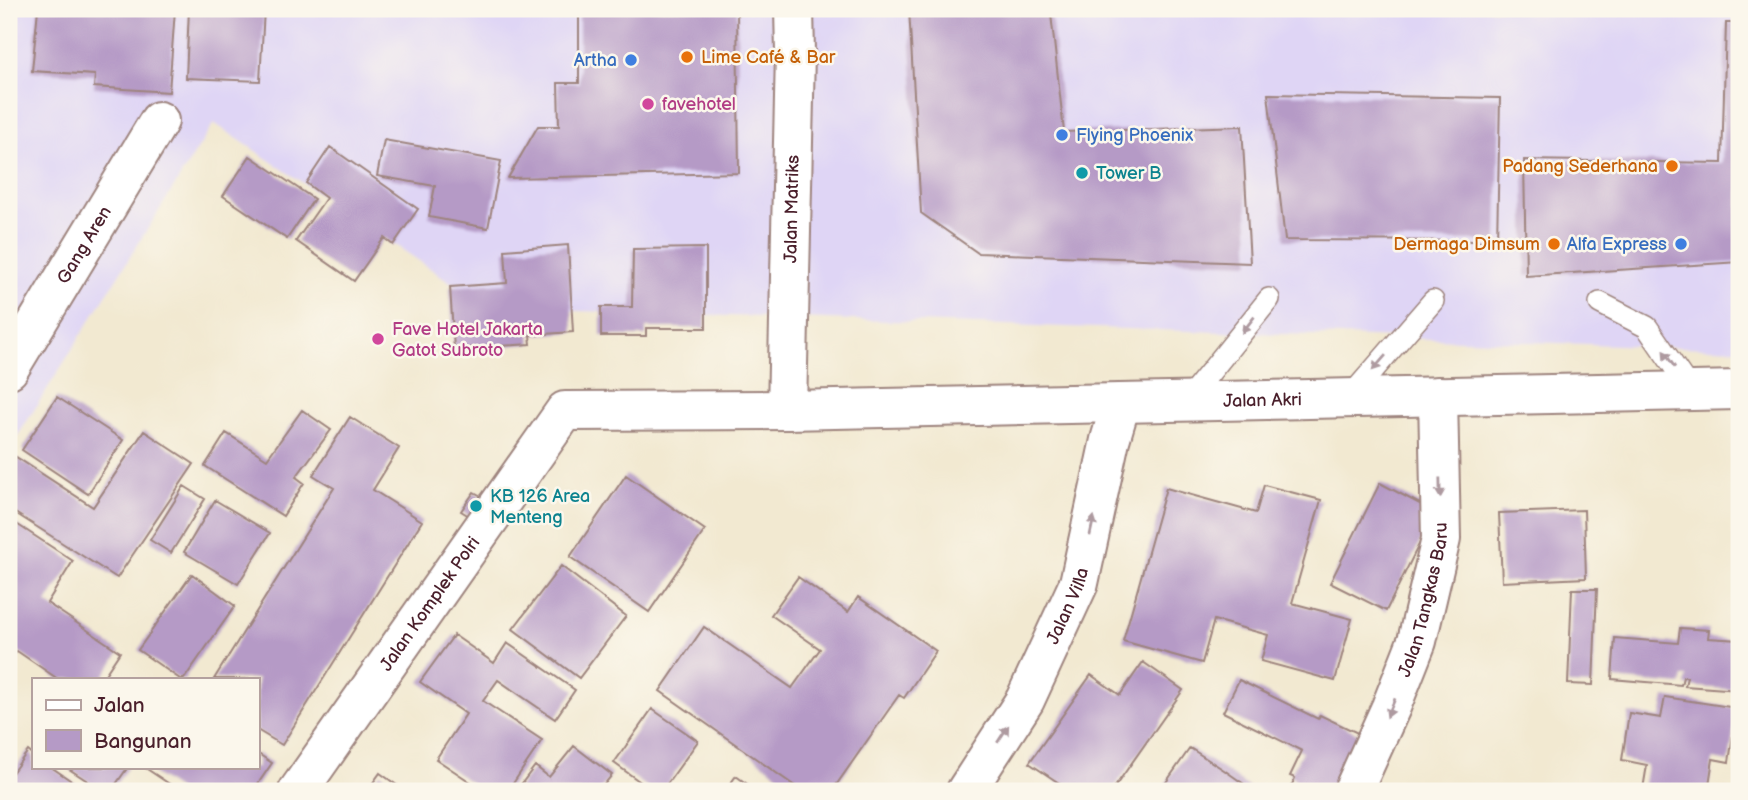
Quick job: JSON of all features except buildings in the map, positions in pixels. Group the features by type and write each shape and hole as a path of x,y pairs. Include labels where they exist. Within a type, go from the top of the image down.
{"street":[{"name":"Jalan Matriks","path":"787,410 794,9"},
{"name":"Gang Aren","path":"9,369 159,121"},
{"name":"Jalan Akri","path":"727,410 1739,390"},
{"name":"Jalan Tangkas Baru","path":"1353,791 1417,641 1441,539 1438,396"},
{"name":"Jalan Villa","path":"966,791 1024,700 1079,583 1110,440 1121,403"},
{"name":"Jalan Komplek Polri","path":"298,791 565,411 727,410"}],"lane":[{"path":"1187,401 1269,299"},
{"path":"1349,398 1433,301"},
{"path":"1600,303 1647,327 1691,391"}],"shaded area":[{"path":"9,9 1739,9 1739,349 489,308 214,123 9,450"}],"place":[{"name":"Lime Café & Bar","path":"687,57"},
{"name":"Artha","path":"631,60"},
{"name":"favehotel","path":"648,104"},
{"name":"Flying Phoenix","path":"1062,135"},
{"name":"Padang Sederhana","path":"1672,166"},
{"name":"Tower B","path":"1082,173"},
{"name":"Dermaga Dimsum","path":"1554,244"},
{"name":"Alfa Express","path":"1681,244"},
{"name":"Fave Hotel Jakarta Gatot Subroto","path":"378,339"},
{"name":"KB 126 Area Menteng","path":"476,506"}]}
